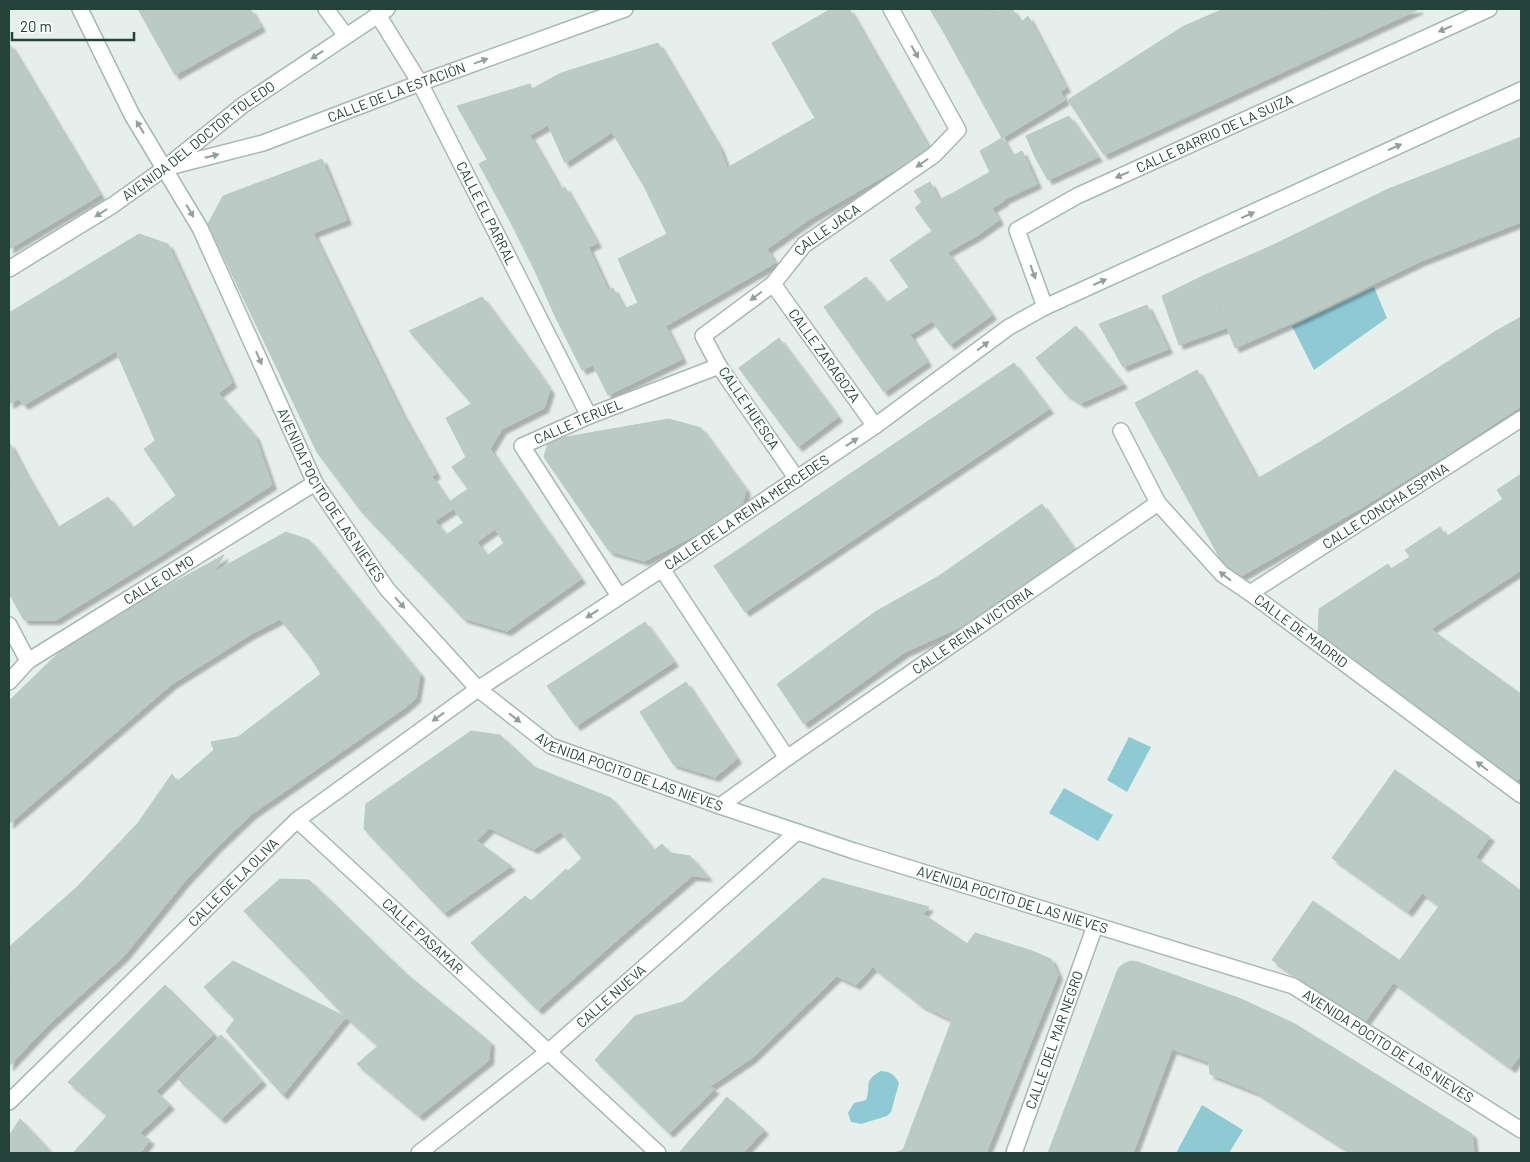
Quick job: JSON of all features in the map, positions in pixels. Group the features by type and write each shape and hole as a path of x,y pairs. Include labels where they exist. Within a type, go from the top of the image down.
{"street":[{"name":"AVENIDA POCITO DE LAS NIEVES","path":"80,9 132,115 200,228 316,483 387,589 478,689 551,746 797,832 1293,986 1521,1130"},
{"path":"326,9 346,36"},
{"name":"CALLE DE LA ESTACIÓN","path":"165,168 263,143 420,83 625,9"},
{"name":"CALLE JACA","path":"703,336 773,284 804,244 934,155 958,130 892,9"},
{"name":"CALLE BARRIO DE LA SUIZA","path":"1045,307 1017,230 1077,196 1489,9"},
{"name":"AVENIDA DEL DOCTOR TOLEDO","path":"9,270 113,205 165,168 243,105 382,12"},
{"name":"CALLE EL PARRAL","path":"382,12 589,416"},
{"path":"1045,307 1521,90"},
{"name":"CALLE ZARAGOZA","path":"773,284 875,426"},
{"name":"CALLE DE LA REINA MERCEDES","path":"478,689 662,569 875,426 1009,327 1045,307"},
{"name":"CALLE HUESCA","path":"703,336 719,366 796,478"},
{"name":"CALLE TERUEL","path":"619,596 522,446 589,416 719,366"},
{"name":"CALLE CONCHA ESPINA","path":"1250,593 1521,419"},
{"name":"CALLE DE MADRID","path":"1120,431 1158,503 1222,574 1521,795"},
{"name":"CALLE OLMO","path":"9,682 28,662 316,483"},
{"name":"CALLE REINA VICTORIA","path":"787,758 1158,503"},
{"path":"662,569 787,758 720,806"},
{"path":"9,625 28,662"},
{"name":"CALLE DE LA OLIVA","path":"9,1102 298,820 478,689"},
{"name":"CALLE PASAMAR","path":"298,820 658,1153"},
{"name":"CALLE NUEVA","path":"419,1153 548,1052 797,832"},
{"name":"CALLE DEL MAR NEGRO","path":"1014,1153 1095,926"}],"water":[{"path":"1374,287 1387,318 1314,370 1292,326"},
{"path":"1129,737 1151,747 1127,792 1107,780"},
{"path":"1064,788 1113,815 1098,841 1049,813"},
{"path":"881,1071 892,1074 899,1083 891,1112 887,1116 861,1124 851,1122 848,1113 854,1103 866,1100 869,1081"},
{"path":"1202,1105 1243,1130 1229,1153 1176,1153"}],"building":[{"path":"138,9 250,9 261,27 175,75"},
{"path":"831,9 849,9 930,150 811,218 769,144 815,118 772,43"},
{"path":"930,9 996,9 997,12 943,31"},
{"path":"1004,9 1012,9 1021,23 1028,16 1066,88 1060,91 1065,100 1002,138 943,31"},
{"path":"1224,9 1324,9 1341,45 1104,155 1068,100 1184,26"},
{"path":"1324,9 1398,9 1402,17 1341,45"},
{"path":"1398,9 1419,9 1402,17"},
{"path":"9,43 100,195 9,249"},
{"path":"658,43 719,147 645,188 612,132 565,163 532,89 561,73"},
{"path":"530,84 548,125 487,159 457,106"},
{"path":"1069,116 1098,157 1048,180 1026,136"},
{"path":"530,136 561,190 509,219 479,164"},
{"path":"1521,137 1521,222 1421,261 1386,190"},
{"path":"1002,138 1012,156 1022,151 1037,184 1003,200 980,151"},
{"path":"769,144 811,218 767,249 775,263 657,331 642,301 638,303 618,259 667,234 645,188 719,147 727,168"},
{"path":"322,159 347,220 313,233 402,414 317,452 208,224 223,196"},
{"path":"990,172 1004,201 992,208 999,220 978,235 953,193"},
{"path":"930,182 939,200 953,193 978,235 948,252 915,208 922,202 914,191"},
{"path":"565,187 597,243 536,273 509,219"},
{"path":"1386,190 1421,261 1303,318 1269,247"},
{"path":"932,231 992,315 950,345 932,321 910,335 927,362 884,392 824,307 866,277 886,303 909,287 890,260"},
{"path":"139,234 168,244 232,383 155,440 116,351 24,405 9,389 9,313"},
{"path":"588,247 608,290 555,316 536,273"},
{"path":"1269,247 1303,318 1235,348 1207,274"},
{"path":"1207,274 1228,327 1179,345 1162,296"},
{"path":"613,288 624,309 642,301 657,331 666,327 682,359 608,395 593,365 582,370 555,316"},
{"path":"482,297 535,368 472,404 409,331"},
{"path":"1147,305 1168,349 1123,367 1099,324"},
{"path":"1521,317 1521,371 1496,331"},
{"path":"1076,326 1123,384 1081,403 1065,393 1036,358"},
{"path":"1496,331 1521,371 1521,406 1448,454 1407,388"},
{"path":"779,338 838,417 798,447 739,368"},
{"path":"1014,363 1049,409 745,612 714,566"},
{"path":"535,368 550,390 544,408 502,429 490,449 466,457 446,418"},
{"path":"1197,370 1257,479 1320,442 1361,508 1241,576 1227,571 1135,403"},
{"path":"1407,388 1448,454 1361,508 1320,442"},
{"path":"9,389 18,399 9,404"},
{"path":"218,393 255,436 176,495 144,449"},
{"path":"402,414 436,474 361,511 317,452"},
{"path":"669,419 701,428 746,490 740,513 644,561 609,551 544,457 549,440"},
{"path":"255,436 272,485 157,558 133,528"},
{"path":"9,442 25,473 9,483"},
{"path":"490,449 538,519 504,543 495,529 477,542 449,502 468,489 452,467 466,457"},
{"path":"25,473 57,528 108,497 157,558 56,620 24,620 9,593 9,483"},
{"path":"1521,474 1521,570 1431,629 1391,569 1410,557 1405,550 1440,527 1446,537 1503,499 1497,490"},
{"path":"432,477 453,509 435,521 446,535 463,523 487,556 538,519 581,579 507,631 463,618 361,511"},
{"path":"1042,504 1076,552 976,620 939,576"},
{"path":"286,532 309,540 372,616 309,655 280,619 251,634 214,572"},
{"path":"224,555 214,572 251,634 172,684 9,824 9,701 76,636"},
{"path":"1388,564 1431,629 1436,633 1395,691 1318,635 1319,609"},
{"path":"939,576 976,620 905,652 875,612"},
{"path":"875,612 905,652 804,724 777,684"},
{"path":"372,616 420,674 416,698 278,796 238,737 321,674 309,655"},
{"path":"645,622 674,662 576,726 547,686"},
{"path":"1436,633 1521,694 1521,777 1516,782 1395,691"},
{"path":"686,682 737,759 715,777 673,764 640,712"},
{"path":"471,731 500,735 534,767 611,798 534,849 490,828 477,841 511,866 444,913 364,829 366,804"},
{"path":"238,737 278,796 253,813 211,742"},
{"path":"214,750 253,813 219,845 178,781"},
{"path":"1395,770 1490,837 1440,906 1422,893 1408,912 1332,858"},
{"path":"172,774 219,845 185,881 138,823"},
{"path":"611,798 654,850 593,900 568,871 582,858 560,831"},
{"path":"138,823 185,881 124,956 77,887"},
{"path":"662,844 670,853 690,856 708,877 692,876 623,935 593,900"},
{"path":"1475,857 1521,891 1521,1054 1511,1068 1393,982 1406,965 1399,961"},
{"path":"566,869 623,935 538,1010 471,943 525,896 531,901"},
{"path":"823,878 929,907 856,985 837,976 752,1058 683,1002"},
{"path":"280,879 309,880 405,973 346,1017 244,911"},
{"path":"77,887 124,956 47,1026 9,981 9,947"},
{"path":"1313,901 1406,965 1364,1023 1272,960"},
{"path":"923,914 966,943 921,1005 873,967"},
{"path":"975,933 1051,959 1058,975 986,1153 894,1153 903,1150 952,1020 921,1005"},
{"path":"233,961 346,1017 283,1095 226,1031 235,1019 204,987"},
{"path":"1130,961 1138,962 1241,999 1209,1062 1172,1049 1133,1153 1048,1153 1118,969"},
{"path":"405,973 490,1042 489,1060 419,1116 357,1064 378,1046 346,1017"},
{"path":"9,981 47,1026 9,1066"},
{"path":"165,985 214,1034 156,1092 106,1044"},
{"path":"1241,999 1295,1024 1472,1134 1474,1153 1352,1153 1256,1092 1210,1074 1209,1062"},
{"path":"683,1002 752,1058 709,1087 635,1016"},
{"path":"635,1016 709,1087 715,1089 669,1133 595,1060"},
{"path":"221,1035 262,1081 221,1119 178,1079"},
{"path":"106,1044 170,1105 134,1138 68,1082"},
{"path":"727,1097 764,1130 743,1153 679,1153"},
{"path":"107,1116 134,1138 139,1133 150,1140 140,1153 73,1153"},
{"path":"20,1119 52,1153 9,1153 9,1136"}]}
